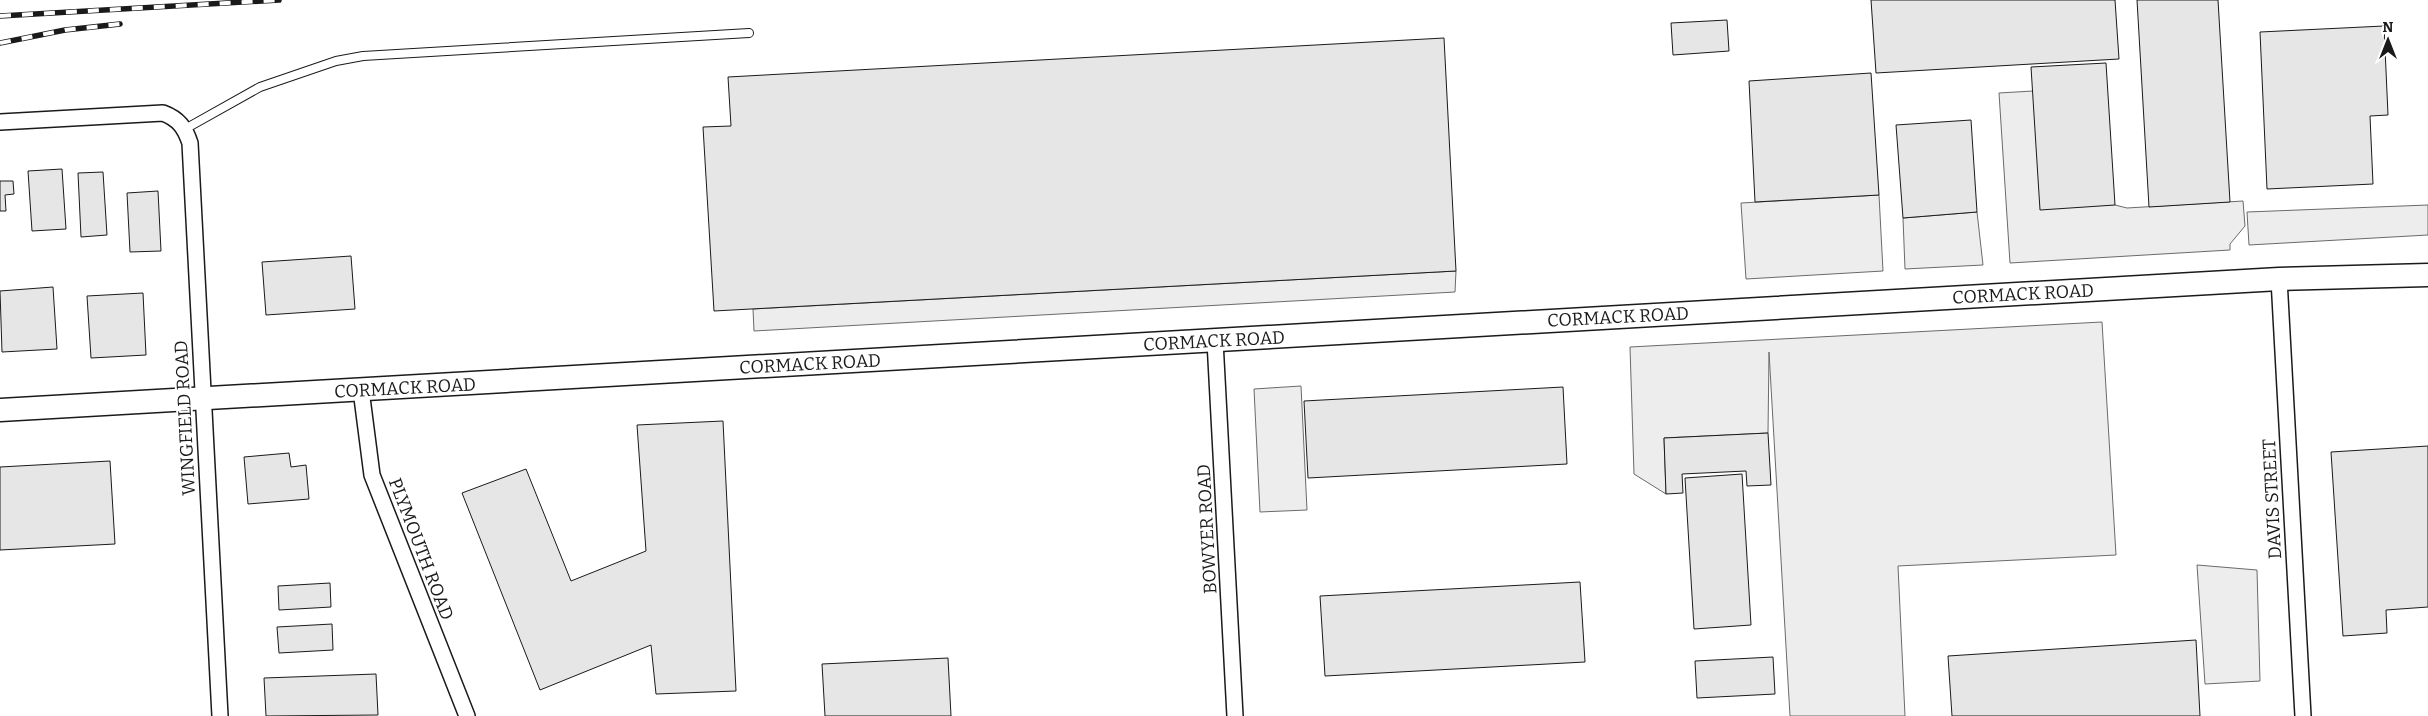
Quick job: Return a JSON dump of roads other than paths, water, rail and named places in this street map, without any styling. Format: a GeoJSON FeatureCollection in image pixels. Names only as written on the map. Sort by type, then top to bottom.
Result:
{"type":"FeatureCollection","features":[{"type":"Feature","properties":{"kind":"street"},"geometry":{"type":"LineString","coordinates":[[0,122],[163,113],[182,125]]}},
{"type":"Feature","properties":{"kind":"street","name":"WINGFIELD ROAD"},"geometry":{"type":"LineString","coordinates":[[182,125],[190,143],[220,716]]}},
{"type":"Feature","properties":{"kind":"street","name":"CORMACK ROAD"},"geometry":{"type":"LineString","coordinates":[[0,410],[2278,279],[2428,275]]}},
{"type":"Feature","properties":{"kind":"street","name":"DAVIS STREET"},"geometry":{"type":"LineString","coordinates":[[2278,279],[2303,716]]}},
{"type":"Feature","properties":{"kind":"street","name":"BOWYER ROAD"},"geometry":{"type":"LineString","coordinates":[[1215,340],[1236,716]]}},
{"type":"Feature","properties":{"kind":"street","name":"PLYMOUTH ROAD"},"geometry":{"type":"LineString","coordinates":[[361,390],[372,475],[467,716]]}},
{"type":"Feature","properties":{"kind":"lane"},"geometry":{"type":"LineString","coordinates":[[182,125],[260,87],[336,61],[363,56],[749,33]]}},
{"type":"Feature","properties":{"kind":"railway"},"geometry":{"type":"LineString","coordinates":[[0,16],[279,0]]}},
{"type":"Feature","properties":{"kind":"railway"},"geometry":{"type":"LineString","coordinates":[[0,43],[65,30],[120,24]]}}]}
